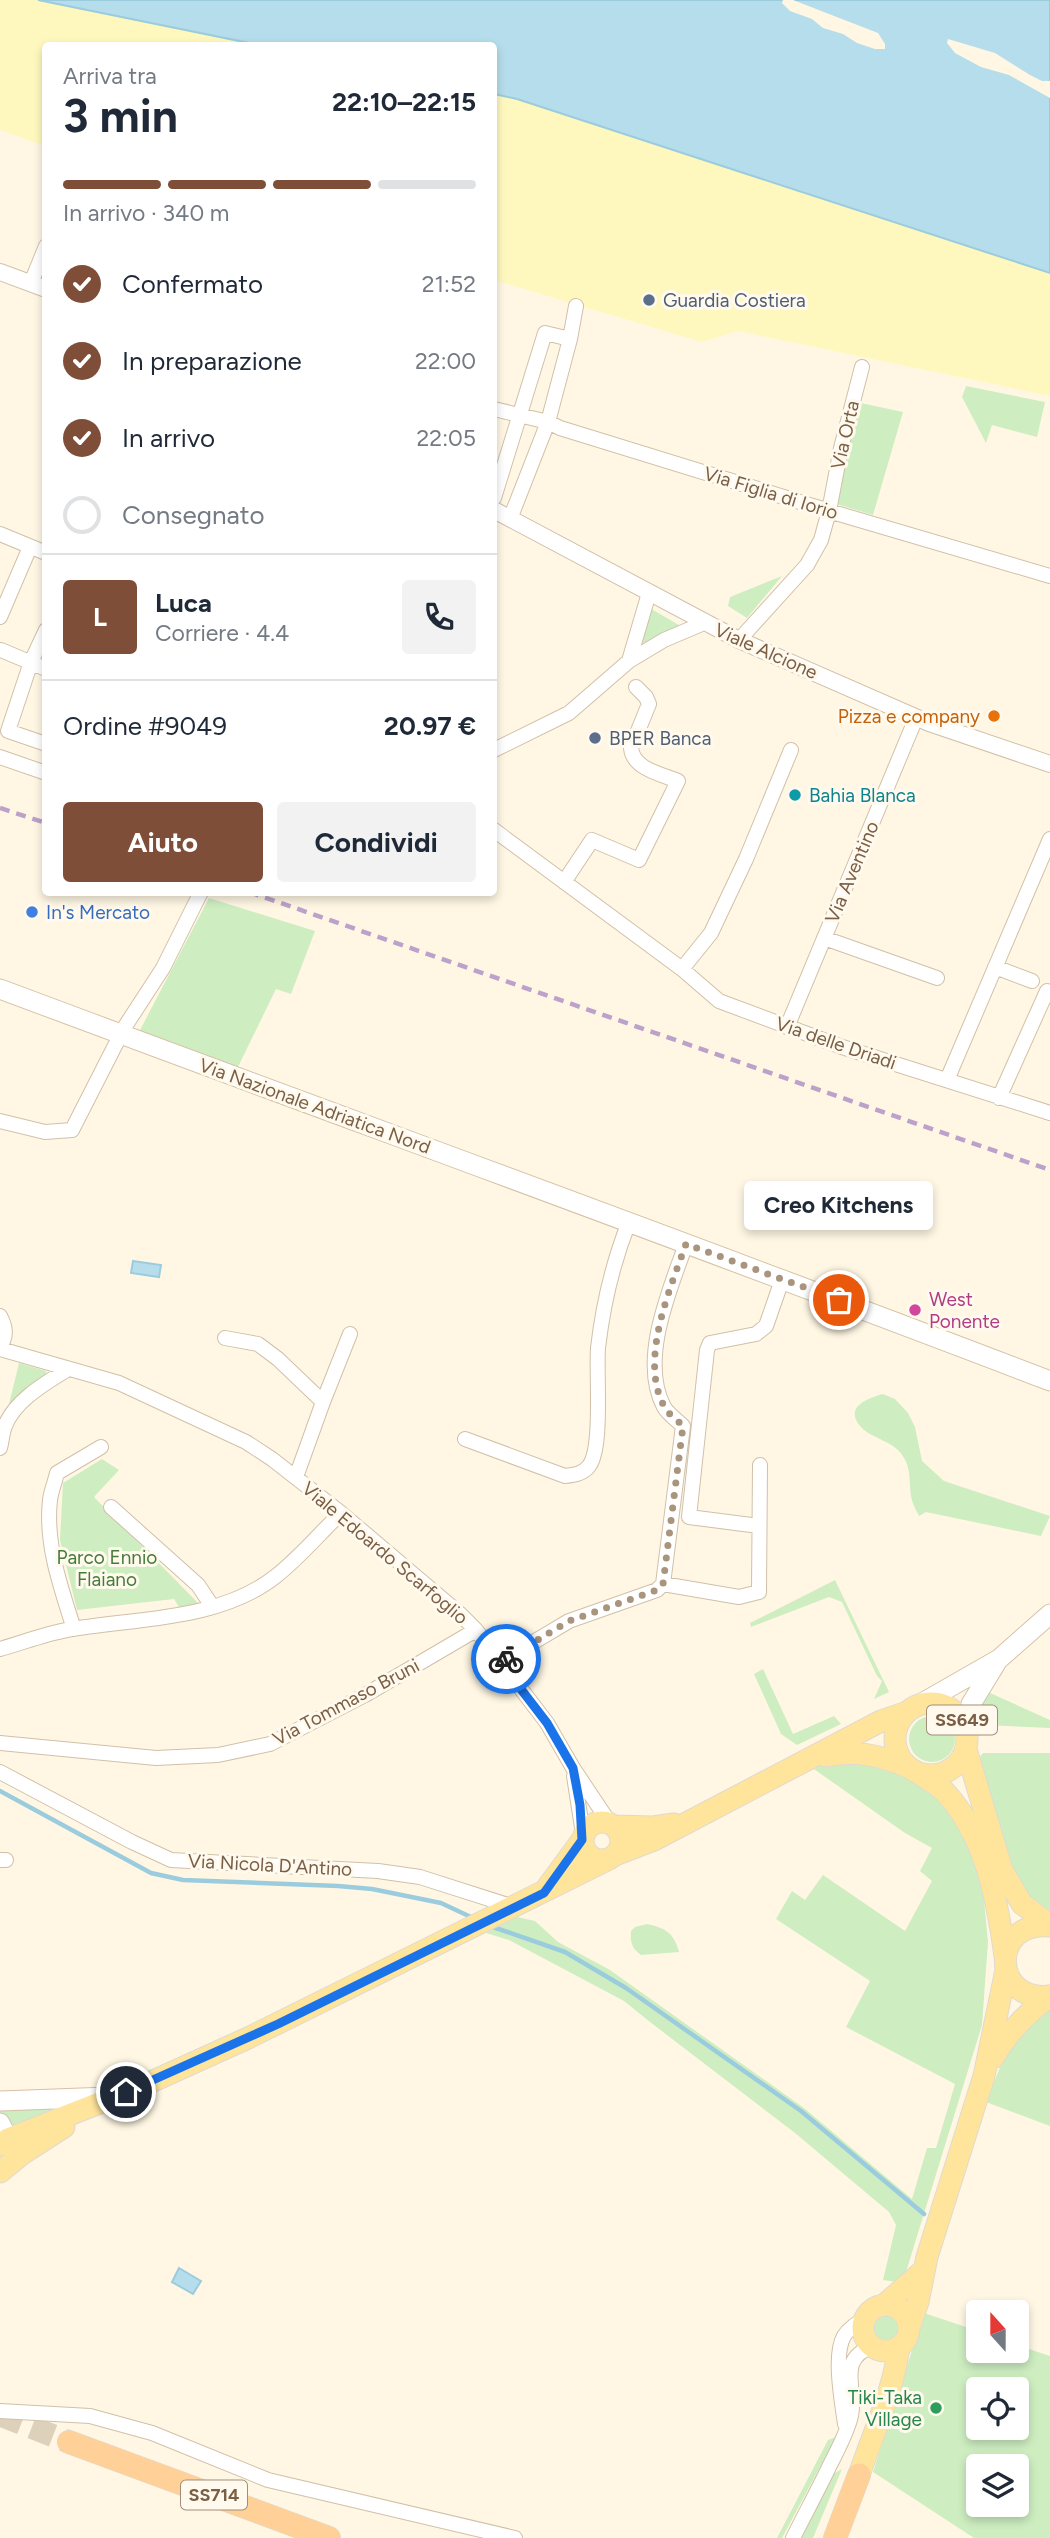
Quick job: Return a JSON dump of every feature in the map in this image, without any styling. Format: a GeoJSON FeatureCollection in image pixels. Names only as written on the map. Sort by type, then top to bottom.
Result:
{"type":"FeatureCollection","features":[{"type":"Feature","properties":{"kind":"highway","name":"SS714"},"geometry":{"type":"LineString","coordinates":[[69,2442],[329,2538]]}},
{"type":"Feature","properties":{"kind":"highway"},"geometry":{"type":"LineString","coordinates":[[835,2538],[859,2475]]}},
{"type":"Feature","properties":{"kind":"main road","name":"Via Nazionale Adriatica Nord"},"geometry":{"type":"LineString","coordinates":[[0,989],[1050,1381]]}},
{"type":"Feature","properties":{"kind":"main road","name":"SS649"},"geometry":{"type":"LineString","coordinates":[[914,1770],[900,1758],[895,1746],[899,1722],[914,1708],[999,1659],[1050,1614]]}},
{"type":"Feature","properties":{"kind":"main road","name":"SS649"},"geometry":{"type":"LineString","coordinates":[[807,1760],[867,1753],[931,1775],[953,1768],[961,1760],[967,1742],[971,1704],[999,1659]]}},
{"type":"Feature","properties":{"kind":"main road","name":"SS649"},"geometry":{"type":"LineString","coordinates":[[2,2170],[9,2154],[2,2136],[140,2087],[268,2029],[612,1857],[690,1821],[881,1721],[934,1703],[947,1706],[957,1713],[964,1723],[967,1742]]}},
{"type":"Feature","properties":{"kind":"main road"},"geometry":{"type":"LineString","coordinates":[[967,1742],[1002,1870],[1023,1904],[1050,1926]]}},
{"type":"Feature","properties":{"kind":"main road"},"geometry":{"type":"LineString","coordinates":[[914,1770],[943,1790],[972,1828],[996,1901],[1010,1980],[1028,1995],[1050,1996]]}},
{"type":"Feature","properties":{"kind":"main road","name":"SS649"},"geometry":{"type":"LineString","coordinates":[[544,1893],[586,1829],[596,1822],[653,1827],[690,1821]]}},
{"type":"Feature","properties":{"kind":"main road"},"geometry":{"type":"LineString","coordinates":[[583,1837],[583,1846],[590,1857],[612,1857],[619,1850],[621,1837],[612,1824]]}},
{"type":"Feature","properties":{"kind":"main road"},"geometry":{"type":"LineString","coordinates":[[891,2343],[918,2302],[923,2271],[985,2076],[1009,1945],[1016,1935],[1026,1928],[1038,1924],[1050,1926]]}},
{"type":"Feature","properties":{"kind":"main road"},"geometry":{"type":"LineString","coordinates":[[985,2076],[1011,2030],[1050,1996]]}},
{"type":"Feature","properties":{"kind":"main road","name":"SS649"},"geometry":{"type":"LineString","coordinates":[[2,2170],[41,2141],[112,2096]]}},
{"type":"Feature","properties":{"kind":"main road"},"geometry":{"type":"LineString","coordinates":[[0,2101],[112,2096]]}},
{"type":"Feature","properties":{"kind":"main road"},"geometry":{"type":"LineString","coordinates":[[2,2136],[41,2141]]}},
{"type":"Feature","properties":{"kind":"main road"},"geometry":{"type":"LineString","coordinates":[[884,2305],[923,2271]]}},
{"type":"Feature","properties":{"kind":"main road"},"geometry":{"type":"LineString","coordinates":[[859,2475],[882,2409],[884,2366],[891,2343],[905,2314],[899,2308],[884,2305],[876,2307],[866,2318],[864,2331],[869,2342],[891,2343]]}},
{"type":"Feature","properties":{"kind":"street"},"geometry":{"type":"LineString","coordinates":[[0,272],[38,286],[42,266]]}},
{"type":"Feature","properties":{"kind":"street"},"geometry":{"type":"LineString","coordinates":[[510,519],[548,422],[576,306]]}},
{"type":"Feature","properties":{"kind":"street"},"geometry":{"type":"LineString","coordinates":[[497,489],[545,333],[570,339]]}},
{"type":"Feature","properties":{"kind":"street","name":"Via Orta"},"geometry":{"type":"LineString","coordinates":[[739,640],[807,565],[821,540],[862,367]]}},
{"type":"Feature","properties":{"kind":"street","name":"Via Figlia di Iorio"},"geometry":{"type":"LineString","coordinates":[[497,410],[548,422],[829,511],[1050,576]]}},
{"type":"Feature","properties":{"kind":"street","name":"Viale Alcione"},"geometry":{"type":"LineString","coordinates":[[497,512],[739,640],[916,718],[1050,764]]}},
{"type":"Feature","properties":{"kind":"street"},"geometry":{"type":"LineString","coordinates":[[0,534],[42,552]]}},
{"type":"Feature","properties":{"kind":"street"},"geometry":{"type":"LineString","coordinates":[[0,617],[30,547]]}},
{"type":"Feature","properties":{"kind":"street"},"geometry":{"type":"LineString","coordinates":[[629,661],[649,593]]}},
{"type":"Feature","properties":{"kind":"street"},"geometry":{"type":"LineString","coordinates":[[497,749],[569,713],[629,661],[664,640],[704,623]]}},
{"type":"Feature","properties":{"kind":"street"},"geometry":{"type":"LineString","coordinates":[[42,639],[8,731],[42,743]]}},
{"type":"Feature","properties":{"kind":"street"},"geometry":{"type":"LineString","coordinates":[[1,650],[42,667]]}},
{"type":"Feature","properties":{"kind":"street"},"geometry":{"type":"LineString","coordinates":[[564,882],[592,840],[639,860],[678,781],[634,760],[631,748],[649,704],[636,687]]}},
{"type":"Feature","properties":{"kind":"street","name":"Via Aventino"},"geometry":{"type":"LineString","coordinates":[[787,1027],[916,718]]}},
{"type":"Feature","properties":{"kind":"street"},"geometry":{"type":"LineString","coordinates":[[682,969],[711,933],[746,859],[791,750]]}},
{"type":"Feature","properties":{"kind":"street"},"geometry":{"type":"LineString","coordinates":[[0,757],[42,772]]}},
{"type":"Feature","properties":{"kind":"street","name":"Via delle Driadi"},"geometry":{"type":"LineString","coordinates":[[497,832],[682,969],[719,1001],[842,1047],[1050,1113]]}},
{"type":"Feature","properties":{"kind":"street"},"geometry":{"type":"LineString","coordinates":[[947,1080],[1050,839]]}},
{"type":"Feature","properties":{"kind":"street"},"geometry":{"type":"LineString","coordinates":[[0,1121],[45,1132],[72,1129],[121,1034],[163,968],[200,896]]}},
{"type":"Feature","properties":{"kind":"street"},"geometry":{"type":"LineString","coordinates":[[824,938],[937,978]]}},
{"type":"Feature","properties":{"kind":"street"},"geometry":{"type":"LineString","coordinates":[[995,967],[1032,981]]}},
{"type":"Feature","properties":{"kind":"street"},"geometry":{"type":"LineString","coordinates":[[999,1098],[1047,991],[1050,993]]}},
{"type":"Feature","properties":{"kind":"street"},"geometry":{"type":"LineString","coordinates":[[465,1439],[565,1476],[576,1475],[589,1466],[594,1455],[596,1436],[598,1349],[611,1275],[629,1222]]}},
{"type":"Feature","properties":{"kind":"street"},"geometry":{"type":"LineString","coordinates":[[500,1662],[569,1621],[657,1590],[663,1584],[683,1426],[664,1408],[653,1367],[663,1311],[686,1244]]}},
{"type":"Feature","properties":{"kind":"street"},"geometry":{"type":"LineString","coordinates":[[760,1526],[689,1517],[707,1350],[710,1343],[755,1334],[766,1326],[782,1280]]}},
{"type":"Feature","properties":{"kind":"street"},"geometry":{"type":"LineString","coordinates":[[0,1316],[6,1331],[0,1348]]}},
{"type":"Feature","properties":{"kind":"street","name":"Viale Edoardo Scarfoglio"},"geometry":{"type":"LineString","coordinates":[[296,1477],[350,1334]]}},
{"type":"Feature","properties":{"kind":"street"},"geometry":{"type":"LineString","coordinates":[[225,1338],[258,1344],[278,1359],[323,1402]]}},
{"type":"Feature","properties":{"kind":"street","name":"Viale Edoardo Scarfoglio"},"geometry":{"type":"LineString","coordinates":[[0,1348],[119,1383],[246,1442],[296,1477],[476,1630],[547,1723],[573,1768],[612,1824]]}},
{"type":"Feature","properties":{"kind":"street"},"geometry":{"type":"LineString","coordinates":[[0,1448],[5,1425],[15,1412],[36,1391],[68,1369]]}},
{"type":"Feature","properties":{"kind":"street"},"geometry":{"type":"LineString","coordinates":[[74,1629],[51,1543],[50,1499],[57,1473],[102,1447]]}},
{"type":"Feature","properties":{"kind":"street"},"geometry":{"type":"LineString","coordinates":[[663,1584],[739,1597],[759,1592],[760,1465]]}},
{"type":"Feature","properties":{"kind":"street"},"geometry":{"type":"LineString","coordinates":[[111,1507],[198,1585],[212,1606]]}},
{"type":"Feature","properties":{"kind":"street"},"geometry":{"type":"LineString","coordinates":[[0,1649],[74,1629],[162,1619],[237,1598],[275,1578],[341,1513]]}},
{"type":"Feature","properties":{"kind":"street","name":"Via Tommaso Bruni"},"geometry":{"type":"LineString","coordinates":[[0,1743],[156,1758],[218,1755],[270,1744],[365,1695],[476,1630]]}},
{"type":"Feature","properties":{"kind":"street","name":"Viale Edoardo Scarfoglio"},"geometry":{"type":"LineString","coordinates":[[573,1768],[583,1837]]}},
{"type":"Feature","properties":{"kind":"street","name":"Via Nicola D'Antino"},"geometry":{"type":"LineString","coordinates":[[0,1772],[171,1860],[378,1871],[420,1877],[505,1911]]}},
{"type":"Feature","properties":{"kind":"street"},"geometry":{"type":"LineString","coordinates":[[846,2433],[839,2358],[841,2344],[848,2330],[866,2318]]}},
{"type":"Feature","properties":{"kind":"street"},"geometry":{"type":"LineString","coordinates":[[793,2538],[846,2433],[853,2404],[851,2366],[857,2354],[891,2343]]}},
{"type":"Feature","properties":{"kind":"street"},"geometry":{"type":"LineString","coordinates":[[0,2411],[90,2416],[152,2433],[268,2480],[515,2538]]}},
{"type":"Feature","properties":{"kind":"green space"},"geometry":{"type":"Polygon","coordinates":[[[966,386],[1045,402],[1037,437],[992,425],[986,443],[962,397],[966,386]]]}},
{"type":"Feature","properties":{"kind":"green space"},"geometry":{"type":"Polygon","coordinates":[[[856,402],[903,412],[873,515],[830,502],[848,450],[849,445],[845,441],[856,402]]]}},
{"type":"Feature","properties":{"kind":"green space"},"geometry":{"type":"Polygon","coordinates":[[[782,576],[747,618],[728,606],[730,597],[782,576]]]}},
{"type":"Feature","properties":{"kind":"green space"},"geometry":{"type":"Polygon","coordinates":[[[648,607],[684,628],[643,643],[648,607]]]}},
{"type":"Feature","properties":{"kind":"green space"},"geometry":{"type":"Polygon","coordinates":[[[209,898],[315,931],[291,994],[276,989],[237,1069],[139,1032],[209,898]]]}},
{"type":"Feature","properties":{"kind":"green space"},"geometry":{"type":"Polygon","coordinates":[[[19,1363],[46,1371],[46,1376],[9,1404],[19,1363]]]}},
{"type":"Feature","properties":{"kind":"green space"},"geometry":{"type":"Polygon","coordinates":[[[883,1394],[895,1399],[908,1413],[915,1427],[922,1461],[944,1481],[1050,1516],[1041,1536],[926,1512],[919,1516],[912,1499],[909,1471],[904,1458],[895,1447],[864,1430],[856,1419],[856,1409],[860,1404],[883,1394]]]}},
{"type":"Feature","properties":{"kind":"green space","name":"Parco Ennio Flaiano"},"geometry":{"type":"Polygon","coordinates":[[[102,1459],[119,1470],[94,1497],[200,1605],[182,1612],[174,1599],[77,1610],[60,1540],[63,1483],[102,1459]]]}},
{"type":"Feature","properties":{"kind":"green space"},"geometry":{"type":"Polygon","coordinates":[[[835,1580],[889,1692],[874,1699],[882,1681],[877,1676],[842,1602],[829,1597],[751,1627],[750,1623],[835,1580]]]}},
{"type":"Feature","properties":{"kind":"green space"},"geometry":{"type":"Polygon","coordinates":[[[763,1669],[793,1734],[834,1716],[841,1724],[797,1745],[781,1734],[754,1674],[763,1669]]]}},
{"type":"Feature","properties":{"kind":"green space"},"geometry":{"type":"Polygon","coordinates":[[[988,1692],[1050,1720],[1050,1728],[984,1725],[979,1713],[988,1692]]]}},
{"type":"Feature","properties":{"kind":"green space"},"geometry":{"type":"Polygon","coordinates":[[[932,1716],[948,1723],[955,1739],[948,1755],[932,1762],[916,1755],[909,1739],[916,1723],[932,1716]]]}},
{"type":"Feature","properties":{"kind":"green space"},"geometry":{"type":"Polygon","coordinates":[[[983,1753],[1050,1753],[1050,1915],[1021,1894],[976,1761],[983,1753]]]}},
{"type":"Feature","properties":{"kind":"green space"},"geometry":{"type":"Polygon","coordinates":[[[837,1762],[870,1763],[909,1777],[936,1798],[958,1825],[975,1861],[984,1900],[988,1942],[982,2025],[906,2272],[897,2282],[883,2280],[896,2225],[889,2212],[795,2133],[624,2001],[509,1940],[486,1933],[517,1917],[535,1921],[558,1942],[610,1970],[804,2108],[912,2199],[927,2148],[936,2148],[955,2084],[846,2027],[870,1981],[776,1919],[792,1891],[805,1900],[823,1875],[905,1931],[932,1881],[920,1871],[932,1848],[905,1833],[811,1767],[837,1762]]]}},
{"type":"Feature","properties":{"kind":"green space"},"geometry":{"type":"Polygon","coordinates":[[[647,1924],[668,1932],[675,1940],[679,1952],[641,1955],[632,1945],[631,1931],[647,1924]]]}},
{"type":"Feature","properties":{"kind":"green space"},"geometry":{"type":"Polygon","coordinates":[[[1050,2008],[1050,2126],[986,2102],[1009,2045],[1050,2008]]]}},
{"type":"Feature","properties":{"kind":"green space"},"geometry":{"type":"Polygon","coordinates":[[[0,2104],[57,2107],[10,2129],[0,2113],[0,2104]]]}},
{"type":"Feature","properties":{"kind":"green space","name":"Tiki-Taka Village"},"geometry":{"type":"Polygon","coordinates":[[[924,2313],[966,2327],[966,2363],[1029,2363],[1029,2349],[1050,2356],[1050,2538],[974,2538],[873,2472],[924,2313]]]}},
{"type":"Feature","properties":{"kind":"green space"},"geometry":{"type":"Polygon","coordinates":[[[886,2316],[895,2319],[898,2328],[895,2337],[886,2340],[877,2337],[874,2328],[877,2319],[886,2316]]]}},
{"type":"Feature","properties":{"kind":"green space"},"geometry":{"type":"Polygon","coordinates":[[[836,2437],[782,2538],[777,2538],[828,2440],[836,2437]]]}},
{"type":"Feature","properties":{"kind":"green space"},"geometry":{"type":"Polygon","coordinates":[[[842,2469],[813,2538],[800,2538],[833,2474],[842,2469]]]}},
{"type":"Feature","properties":{"kind":"sand"},"geometry":{"type":"Polygon","coordinates":[[[0,0],[38,0],[244,42],[42,42],[42,145],[0,130],[0,0]]]}},
{"type":"Feature","properties":{"kind":"sand"},"geometry":{"type":"Polygon","coordinates":[[[497,95],[1050,273],[1050,396],[738,331],[702,342],[497,281],[497,95]]]}},
{"type":"Feature","properties":{"kind":"water"},"geometry":{"type":"Polygon","coordinates":[[[38,0],[1050,0],[1050,273],[497,95],[497,42],[244,42],[38,0]]]}},
{"type":"Feature","properties":{"kind":"water"},"geometry":{"type":"Polygon","coordinates":[[[133,1261],[161,1265],[159,1277],[131,1273],[133,1261]]]}},
{"type":"Feature","properties":{"kind":"water"},"geometry":{"type":"Polygon","coordinates":[[[179,2268],[201,2281],[193,2294],[172,2282],[179,2268]]]}},
{"type":"Feature","properties":{"kind":"pier"},"geometry":{"type":"Polygon","coordinates":[[[783,0],[793,0],[878,33],[885,49],[857,43],[843,34],[823,28],[812,19],[790,11],[782,3],[783,0]]]}},
{"type":"Feature","properties":{"kind":"pier"},"geometry":{"type":"Polygon","coordinates":[[[948,39],[995,53],[1030,75],[1042,81],[1050,81],[1050,98],[1009,75],[981,67],[955,53],[947,43],[948,39]]]}},
{"type":"Feature","properties":{"kind":"waterway"},"geometry":{"type":"LineString","coordinates":[[0,1791],[151,1873],[183,1880],[372,1889],[441,1903],[473,1918]]}},
{"type":"Feature","properties":{"kind":"waterway"},"geometry":{"type":"LineString","coordinates":[[490,1926],[565,1952],[626,1988],[801,2111],[924,2214]]}},
{"type":"Feature","properties":{"kind":"tunnel"},"geometry":{"type":"LineString","coordinates":[[0,2415],[69,2442]]}},
{"type":"Feature","properties":{"kind":"railway"},"geometry":{"type":"LineString","coordinates":[[0,808],[42,822]]}},
{"type":"Feature","properties":{"kind":"railway"},"geometry":{"type":"LineString","coordinates":[[261,896],[1050,1170]]}},
{"type":"Feature","properties":{"kind":"way so far"},"geometry":{"type":"LineString","coordinates":[[506,1659],[569,1621],[657,1590],[663,1584],[683,1426],[664,1408],[653,1367],[663,1311],[686,1244],[839,1300]]}},
{"type":"Feature","properties":{"kind":"place","name":"Guardia Costiera"},"geometry":{"type":"Point","coordinates":[649,300]}},
{"type":"Feature","properties":{"kind":"place","name":"Pizza e company"},"geometry":{"type":"Point","coordinates":[994,716]}},
{"type":"Feature","properties":{"kind":"place","name":"BPER Banca"},"geometry":{"type":"Point","coordinates":[595,738]}},
{"type":"Feature","properties":{"kind":"place","name":"Bahia Blanca"},"geometry":{"type":"Point","coordinates":[795,795]}},
{"type":"Feature","properties":{"kind":"place","name":"In's Mercato"},"geometry":{"type":"Point","coordinates":[32,912]}},
{"type":"Feature","properties":{"kind":"place","name":"Creo Kitchens"},"geometry":{"type":"Point","coordinates":[839,1300]}},
{"type":"Feature","properties":{"kind":"place","name":"West Ponente"},"geometry":{"type":"Point","coordinates":[915,1310]}},
{"type":"Feature","properties":{"kind":"place","name":"Tiki-Taka Village"},"geometry":{"type":"Point","coordinates":[936,2408]}},
{"type":"Feature","properties":{"kind":"route"},"geometry":{"type":"LineString","coordinates":[[126,2092],[278,2024],[544,1893],[582,1840],[580,1805],[573,1768],[547,1723],[500,1662],[506,1659]]}}]}
